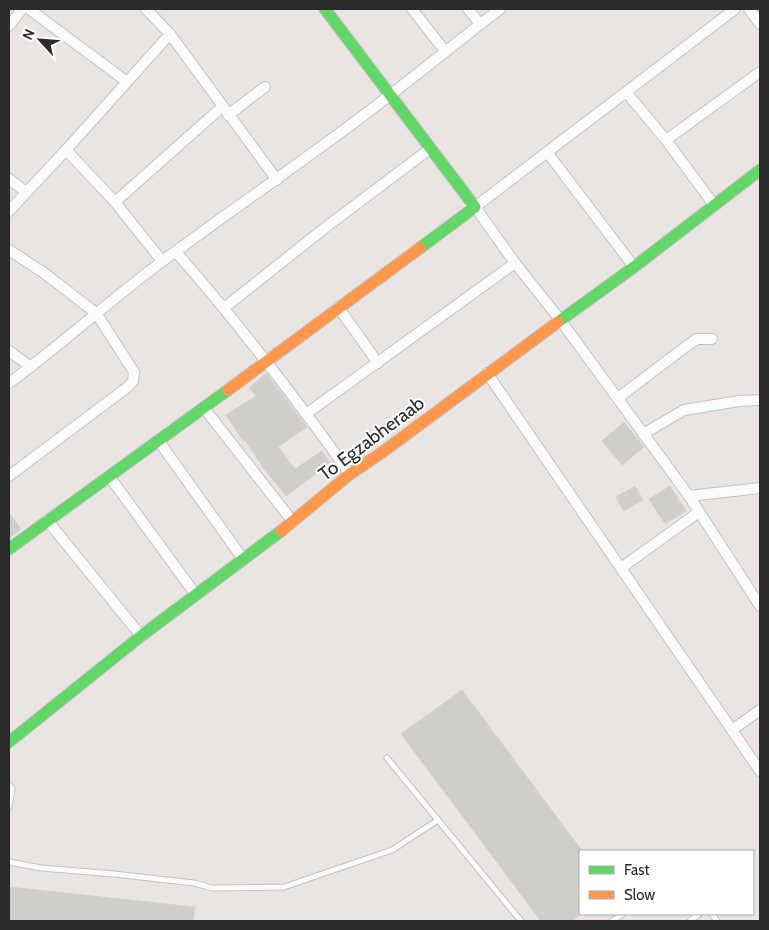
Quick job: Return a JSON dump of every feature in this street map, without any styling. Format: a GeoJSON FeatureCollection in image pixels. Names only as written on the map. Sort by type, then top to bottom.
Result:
{"type":"FeatureCollection","features":[{"type":"Feature","properties":{"kind":"main road"},"geometry":{"type":"LineString","coordinates":[[9,549],[475,208],[325,9]]}},
{"type":"Feature","properties":{"kind":"main road","name":"To Egzabheraab"},"geometry":{"type":"LineString","coordinates":[[9,742],[141,636],[293,522],[350,474],[561,321],[760,170]]}},
{"type":"Feature","properties":{"kind":"street"},"geometry":{"type":"LineString","coordinates":[[9,26],[22,9]]}},
{"type":"Feature","properties":{"kind":"street"},"geometry":{"type":"LineString","coordinates":[[29,9],[126,82]]}},
{"type":"Feature","properties":{"kind":"street"},"geometry":{"type":"LineString","coordinates":[[146,9],[170,34],[277,180]]}},
{"type":"Feature","properties":{"kind":"street"},"geometry":{"type":"LineString","coordinates":[[412,9],[445,51]]}},
{"type":"Feature","properties":{"kind":"street"},"geometry":{"type":"LineString","coordinates":[[468,9],[480,24]]}},
{"type":"Feature","properties":{"kind":"street"},"geometry":{"type":"LineString","coordinates":[[9,383],[162,262],[277,180],[391,95],[500,9]]}},
{"type":"Feature","properties":{"kind":"street"},"geometry":{"type":"LineString","coordinates":[[735,9],[475,208],[561,321],[689,496],[760,606]]}},
{"type":"Feature","properties":{"kind":"street"},"geometry":{"type":"LineString","coordinates":[[749,9],[760,24]]}},
{"type":"Feature","properties":{"kind":"street"},"geometry":{"type":"LineString","coordinates":[[9,211],[170,34]]}},
{"type":"Feature","properties":{"kind":"street"},"geometry":{"type":"LineString","coordinates":[[666,140],[760,72]]}},
{"type":"Feature","properties":{"kind":"street"},"geometry":{"type":"LineString","coordinates":[[228,115],[266,87]]}},
{"type":"Feature","properties":{"kind":"street"},"geometry":{"type":"LineString","coordinates":[[626,92],[666,140],[714,204]]}},
{"type":"Feature","properties":{"kind":"street"},"geometry":{"type":"LineString","coordinates":[[115,202],[222,107]]}},
{"type":"Feature","properties":{"kind":"street"},"geometry":{"type":"LineString","coordinates":[[224,308],[326,227],[431,148]]}},
{"type":"Feature","properties":{"kind":"street"},"geometry":{"type":"LineString","coordinates":[[66,150],[115,202],[162,262]]}},
{"type":"Feature","properties":{"kind":"street"},"geometry":{"type":"LineString","coordinates":[[547,152],[634,266]]}},
{"type":"Feature","properties":{"kind":"street"},"geometry":{"type":"LineString","coordinates":[[9,179],[26,192]]}},
{"type":"Feature","properties":{"kind":"street"},"geometry":{"type":"LineString","coordinates":[[9,250],[44,273],[96,313],[134,372],[133,381],[129,386],[9,476]]}},
{"type":"Feature","properties":{"kind":"street"},"geometry":{"type":"LineString","coordinates":[[176,252],[266,360],[350,474]]}},
{"type":"Feature","properties":{"kind":"street"},"geometry":{"type":"LineString","coordinates":[[306,414],[515,263]]}},
{"type":"Feature","properties":{"kind":"street"},"geometry":{"type":"LineString","coordinates":[[338,308],[378,363]]}},
{"type":"Feature","properties":{"kind":"street"},"geometry":{"type":"LineString","coordinates":[[618,398],[697,339],[712,339]]}},
{"type":"Feature","properties":{"kind":"street"},"geometry":{"type":"LineString","coordinates":[[9,351],[31,366]]}},
{"type":"Feature","properties":{"kind":"street"},"geometry":{"type":"LineString","coordinates":[[487,373],[760,771]]}},
{"type":"Feature","properties":{"kind":"street"},"geometry":{"type":"LineString","coordinates":[[643,434],[684,410],[739,401],[760,400]]}},
{"type":"Feature","properties":{"kind":"street"},"geometry":{"type":"LineString","coordinates":[[204,408],[293,522]]}},
{"type":"Feature","properties":{"kind":"street"},"geometry":{"type":"LineString","coordinates":[[158,440],[243,559]]}},
{"type":"Feature","properties":{"kind":"street"},"geometry":{"type":"LineString","coordinates":[[109,476],[196,595]]}},
{"type":"Feature","properties":{"kind":"street"},"geometry":{"type":"LineString","coordinates":[[689,496],[760,488]]}},
{"type":"Feature","properties":{"kind":"street"},"geometry":{"type":"LineString","coordinates":[[621,568],[699,512]]}},
{"type":"Feature","properties":{"kind":"street"},"geometry":{"type":"LineString","coordinates":[[47,520],[141,636]]}},
{"type":"Feature","properties":{"kind":"street"},"geometry":{"type":"LineString","coordinates":[[749,588],[760,587]]}},
{"type":"Feature","properties":{"kind":"street"},"geometry":{"type":"LineString","coordinates":[[732,730],[760,710]]}},
{"type":"Feature","properties":{"kind":"lane"},"geometry":{"type":"LineString","coordinates":[[387,758],[521,921]]}},
{"type":"Feature","properties":{"kind":"lane"},"geometry":{"type":"LineString","coordinates":[[9,785],[12,789],[9,807]]}},
{"type":"Feature","properties":{"kind":"lane"},"geometry":{"type":"LineString","coordinates":[[9,862],[41,868],[194,883],[212,888],[284,887],[392,850],[438,820]]}},
{"type":"Feature","properties":{"kind":"building"},"geometry":{"type":"Polygon","coordinates":[[[266,373],[307,427],[278,447],[295,469],[322,451],[330,463],[286,496],[262,466],[245,440],[243,441],[226,415],[256,396],[249,388],[266,373]]]}},
{"type":"Feature","properties":{"kind":"building"},"geometry":{"type":"Polygon","coordinates":[[[624,422],[644,447],[622,465],[602,441],[624,422]]]}},
{"type":"Feature","properties":{"kind":"building"},"geometry":{"type":"Polygon","coordinates":[[[635,486],[643,500],[624,511],[616,497],[635,486]]]}},
{"type":"Feature","properties":{"kind":"building"},"geometry":{"type":"Polygon","coordinates":[[[670,486],[686,511],[665,524],[649,499],[670,486]]]}},
{"type":"Feature","properties":{"kind":"building"},"geometry":{"type":"Polygon","coordinates":[[[9,513],[21,529],[9,538],[9,513]]]}},
{"type":"Feature","properties":{"kind":"building"},"geometry":{"type":"Polygon","coordinates":[[[462,690],[580,848],[580,915],[572,921],[541,921],[401,734],[462,690]]]}},
{"type":"Feature","properties":{"kind":"building"},"geometry":{"type":"Polygon","coordinates":[[[9,887],[195,907],[193,921],[9,921],[9,887]]]}},
{"type":"Feature","properties":{"kind":"traffic: fast"},"geometry":{"type":"LineString","coordinates":[[325,9],[475,207],[420,248]]}},
{"type":"Feature","properties":{"kind":"traffic: fast"},"geometry":{"type":"LineString","coordinates":[[558,322],[634,267],[760,170]]}},
{"type":"Feature","properties":{"kind":"traffic: fast"},"geometry":{"type":"LineString","coordinates":[[9,549],[228,390]]}},
{"type":"Feature","properties":{"kind":"traffic: fast"},"geometry":{"type":"LineString","coordinates":[[9,742],[141,636],[281,531]]}},
{"type":"Feature","properties":{"kind":"traffic: slow"},"geometry":{"type":"LineString","coordinates":[[228,390],[420,248]]}},
{"type":"Feature","properties":{"kind":"traffic: slow"},"geometry":{"type":"LineString","coordinates":[[281,531],[350,474],[558,322]]}}]}
